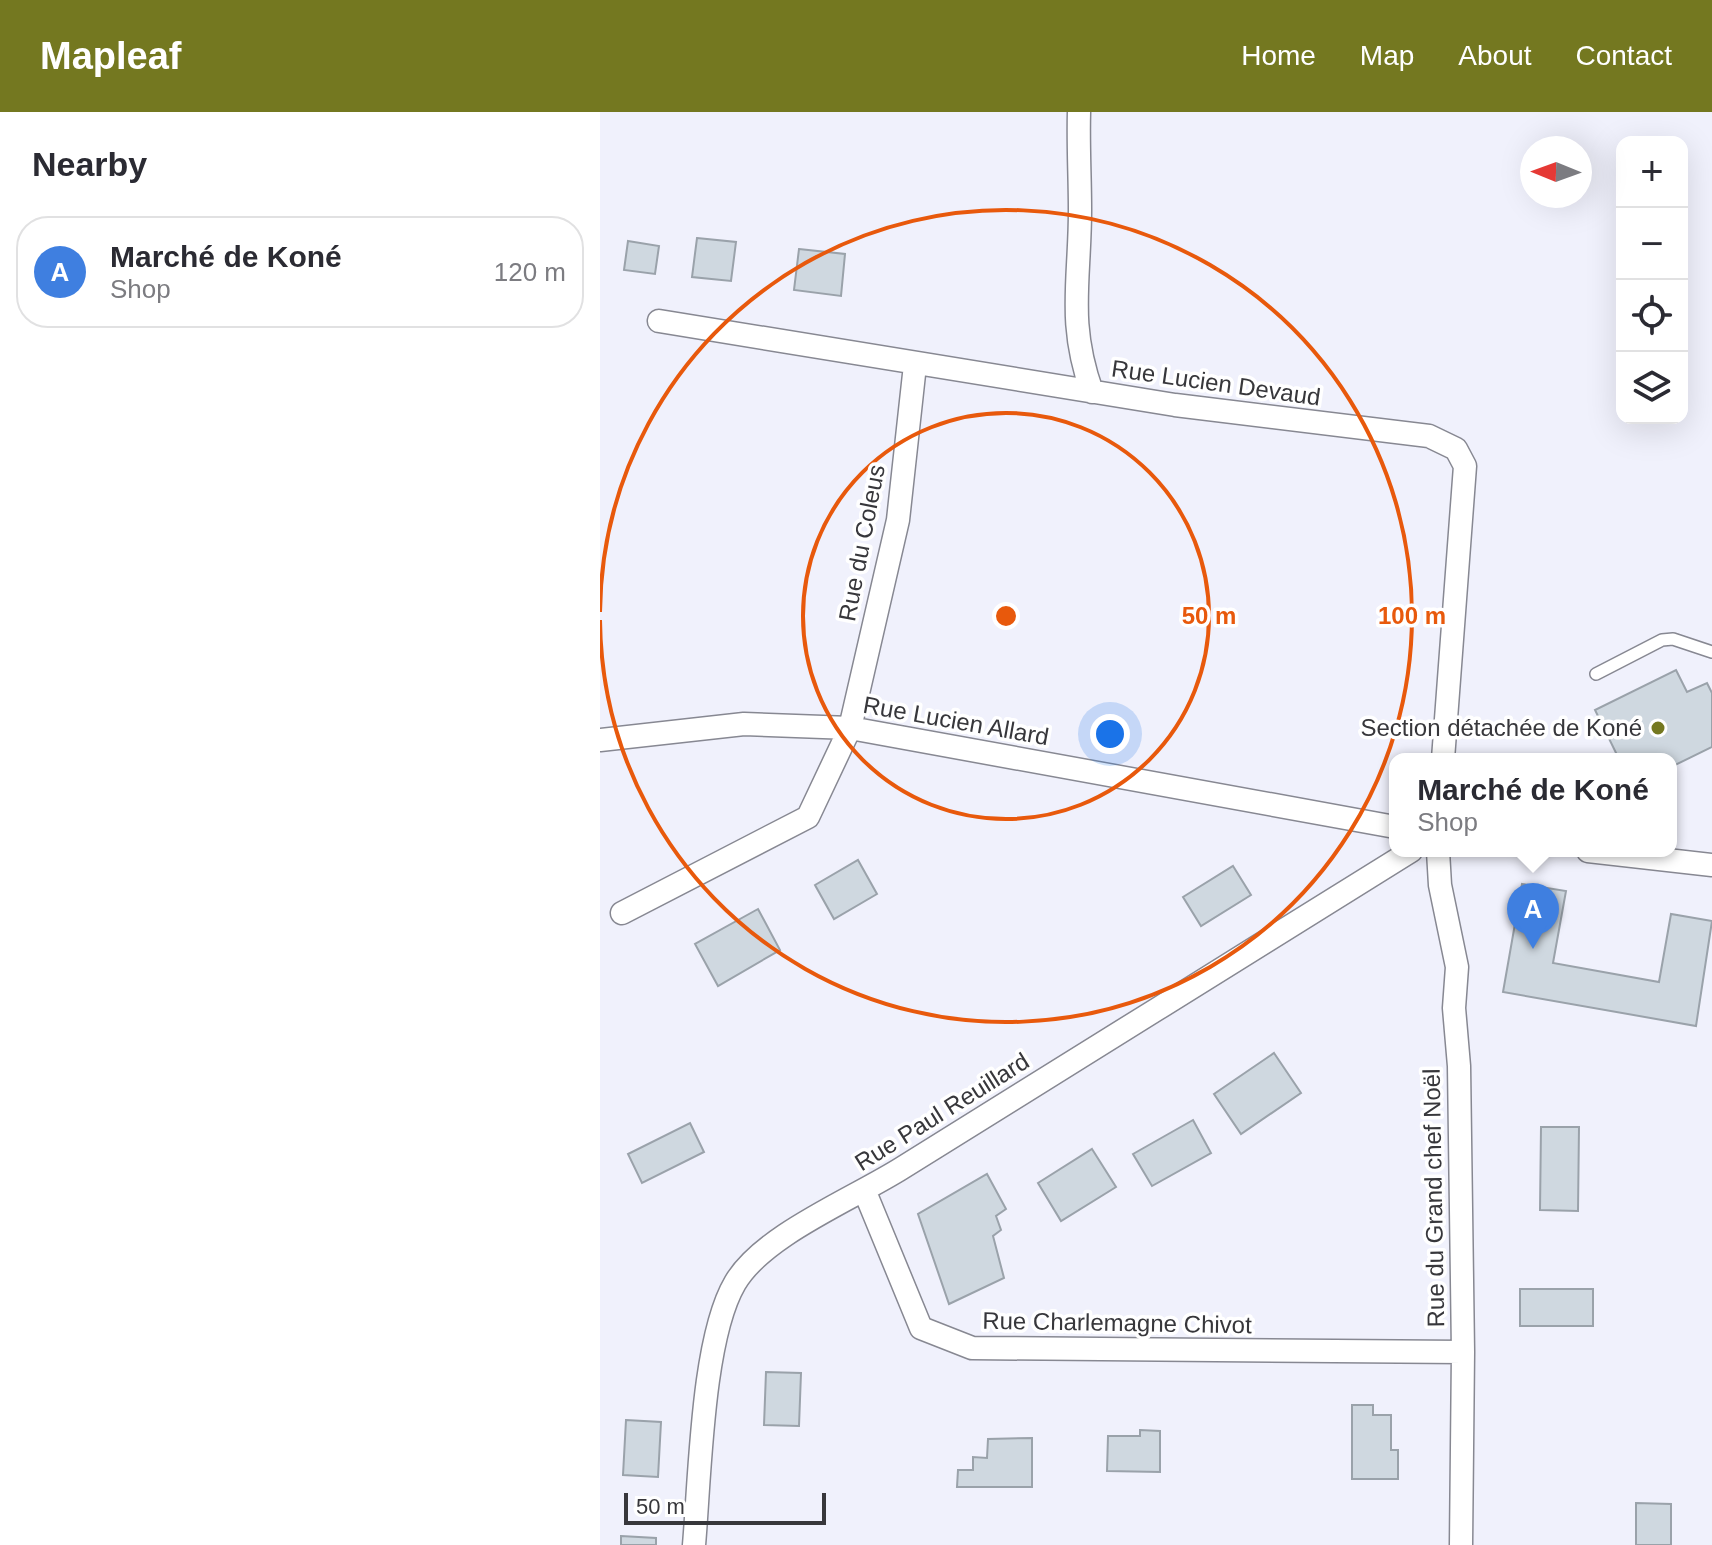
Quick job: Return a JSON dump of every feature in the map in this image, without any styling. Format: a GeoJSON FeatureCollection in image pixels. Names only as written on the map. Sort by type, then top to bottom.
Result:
{"type":"FeatureCollection","features":[{"type":"Feature","properties":{"kind":"street"},"geometry":{"type":"LineString","coordinates":[[1079,112],[1080,212],[1075,309],[1078,355],[1092,392]]}},
{"type":"Feature","properties":{"kind":"street","name":"Rue Lucien Devaud"},"geometry":{"type":"LineString","coordinates":[[659,321],[1092,392],[1429,436],[1456,449],[1465,466],[1443,753]]}},
{"type":"Feature","properties":{"kind":"street","name":"Rue du Coleus"},"geometry":{"type":"LineString","coordinates":[[622,913],[808,817],[850,728],[898,520],[915,365]]}},
{"type":"Feature","properties":{"kind":"street","name":"Rue Lucien Allard"},"geometry":{"type":"LineString","coordinates":[[600,740],[744,724],[850,728],[1389,826]]}},
{"type":"Feature","properties":{"kind":"street","name":"Rue Paul Reuillard"},"geometry":{"type":"LineString","coordinates":[[694,1545],[709,1378],[722,1310],[735,1282],[764,1248],[865,1192],[1401,857]]}},
{"type":"Feature","properties":{"kind":"street","name":"Rue du Grand chef Noël"},"geometry":{"type":"LineString","coordinates":[[1438,857],[1440,885],[1457,967],[1454,1008],[1459,1066],[1463,1352],[1461,1545]]}},
{"type":"Feature","properties":{"kind":"street"},"geometry":{"type":"LineString","coordinates":[[1641,857],[1712,865]]}},
{"type":"Feature","properties":{"kind":"street","name":"Rue Charlemagne Chivot"},"geometry":{"type":"LineString","coordinates":[[865,1192],[921,1328],[972,1348],[1463,1352]]}},
{"type":"Feature","properties":{"kind":"lane"},"geometry":{"type":"LineString","coordinates":[[1596,674],[1662,640],[1673,639],[1712,652]]}},
{"type":"Feature","properties":{"kind":"building"},"geometry":{"type":"Polygon","coordinates":[[[697,238],[736,242],[731,281],[692,277],[697,238]]]}},
{"type":"Feature","properties":{"kind":"building"},"geometry":{"type":"Polygon","coordinates":[[[628,241],[659,246],[655,274],[624,270],[628,241]]]}},
{"type":"Feature","properties":{"kind":"building"},"geometry":{"type":"Polygon","coordinates":[[[799,249],[845,254],[841,296],[794,290],[799,249]]]}},
{"type":"Feature","properties":{"kind":"building","name":"Section détachée de Koné"},"geometry":{"type":"Polygon","coordinates":[[[1676,670],[1687,692],[1707,683],[1712,693],[1712,747],[1677,764],[1677,753],[1616,753],[1595,710],[1676,670]]]}},
{"type":"Feature","properties":{"kind":"building"},"geometry":{"type":"Polygon","coordinates":[[[858,860],[877,894],[834,919],[815,885],[858,860]]]}},
{"type":"Feature","properties":{"kind":"building"},"geometry":{"type":"Polygon","coordinates":[[[1233,866],[1251,895],[1201,926],[1183,897],[1233,866]]]}},
{"type":"Feature","properties":{"kind":"building"},"geometry":{"type":"Polygon","coordinates":[[[1522,884],[1566,891],[1553,963],[1659,982],[1671,914],[1712,921],[1696,1026],[1503,992],[1522,884]]]}},
{"type":"Feature","properties":{"kind":"building"},"geometry":{"type":"Polygon","coordinates":[[[758,909],[780,950],[718,986],[695,944],[758,909]]]}},
{"type":"Feature","properties":{"kind":"building"},"geometry":{"type":"Polygon","coordinates":[[[1274,1053],[1301,1093],[1241,1134],[1214,1094],[1274,1053]]]}},
{"type":"Feature","properties":{"kind":"building"},"geometry":{"type":"Polygon","coordinates":[[[1193,1120],[1211,1153],[1152,1186],[1133,1154],[1193,1120]]]}},
{"type":"Feature","properties":{"kind":"building"},"geometry":{"type":"Polygon","coordinates":[[[690,1123],[704,1152],[642,1183],[628,1154],[690,1123]]]}},
{"type":"Feature","properties":{"kind":"building"},"geometry":{"type":"Polygon","coordinates":[[[1541,1127],[1579,1127],[1578,1211],[1540,1210],[1541,1127]]]}},
{"type":"Feature","properties":{"kind":"building"},"geometry":{"type":"Polygon","coordinates":[[[1092,1149],[1116,1187],[1061,1221],[1038,1183],[1092,1149]]]}},
{"type":"Feature","properties":{"kind":"building"},"geometry":{"type":"Polygon","coordinates":[[[987,1174],[1006,1209],[996,1216],[1001,1230],[993,1236],[1004,1278],[949,1304],[918,1214],[987,1174]]]}},
{"type":"Feature","properties":{"kind":"building"},"geometry":{"type":"Polygon","coordinates":[[[1520,1289],[1593,1289],[1593,1326],[1520,1326],[1520,1289]]]}},
{"type":"Feature","properties":{"kind":"building"},"geometry":{"type":"Polygon","coordinates":[[[766,1372],[801,1373],[799,1426],[764,1425],[766,1372]]]}},
{"type":"Feature","properties":{"kind":"building"},"geometry":{"type":"Polygon","coordinates":[[[1352,1405],[1373,1405],[1373,1415],[1391,1415],[1391,1450],[1398,1450],[1398,1479],[1352,1479],[1352,1405]]]}},
{"type":"Feature","properties":{"kind":"building"},"geometry":{"type":"Polygon","coordinates":[[[626,1420],[661,1422],[658,1477],[623,1475],[626,1420]]]}},
{"type":"Feature","properties":{"kind":"building"},"geometry":{"type":"Polygon","coordinates":[[[1140,1430],[1160,1431],[1160,1472],[1107,1471],[1108,1436],[1140,1436],[1140,1430]]]}},
{"type":"Feature","properties":{"kind":"building"},"geometry":{"type":"Polygon","coordinates":[[[1032,1438],[1032,1487],[957,1487],[958,1470],[973,1470],[973,1457],[987,1458],[988,1439],[1032,1438]]]}},
{"type":"Feature","properties":{"kind":"building"},"geometry":{"type":"Polygon","coordinates":[[[1636,1503],[1671,1504],[1671,1545],[1636,1545],[1636,1503]]]}},
{"type":"Feature","properties":{"kind":"building"},"geometry":{"type":"Polygon","coordinates":[[[621,1536],[656,1538],[656,1545],[621,1545],[621,1536]]]}},
{"type":"Feature","properties":{"kind":"place","name":"Section détachée de Koné"},"geometry":{"type":"Point","coordinates":[1658,728]}},
{"type":"Feature","properties":{"kind":"place","name":"Marché de Koné"},"geometry":{"type":"Point","coordinates":[1533,949]}}]}
